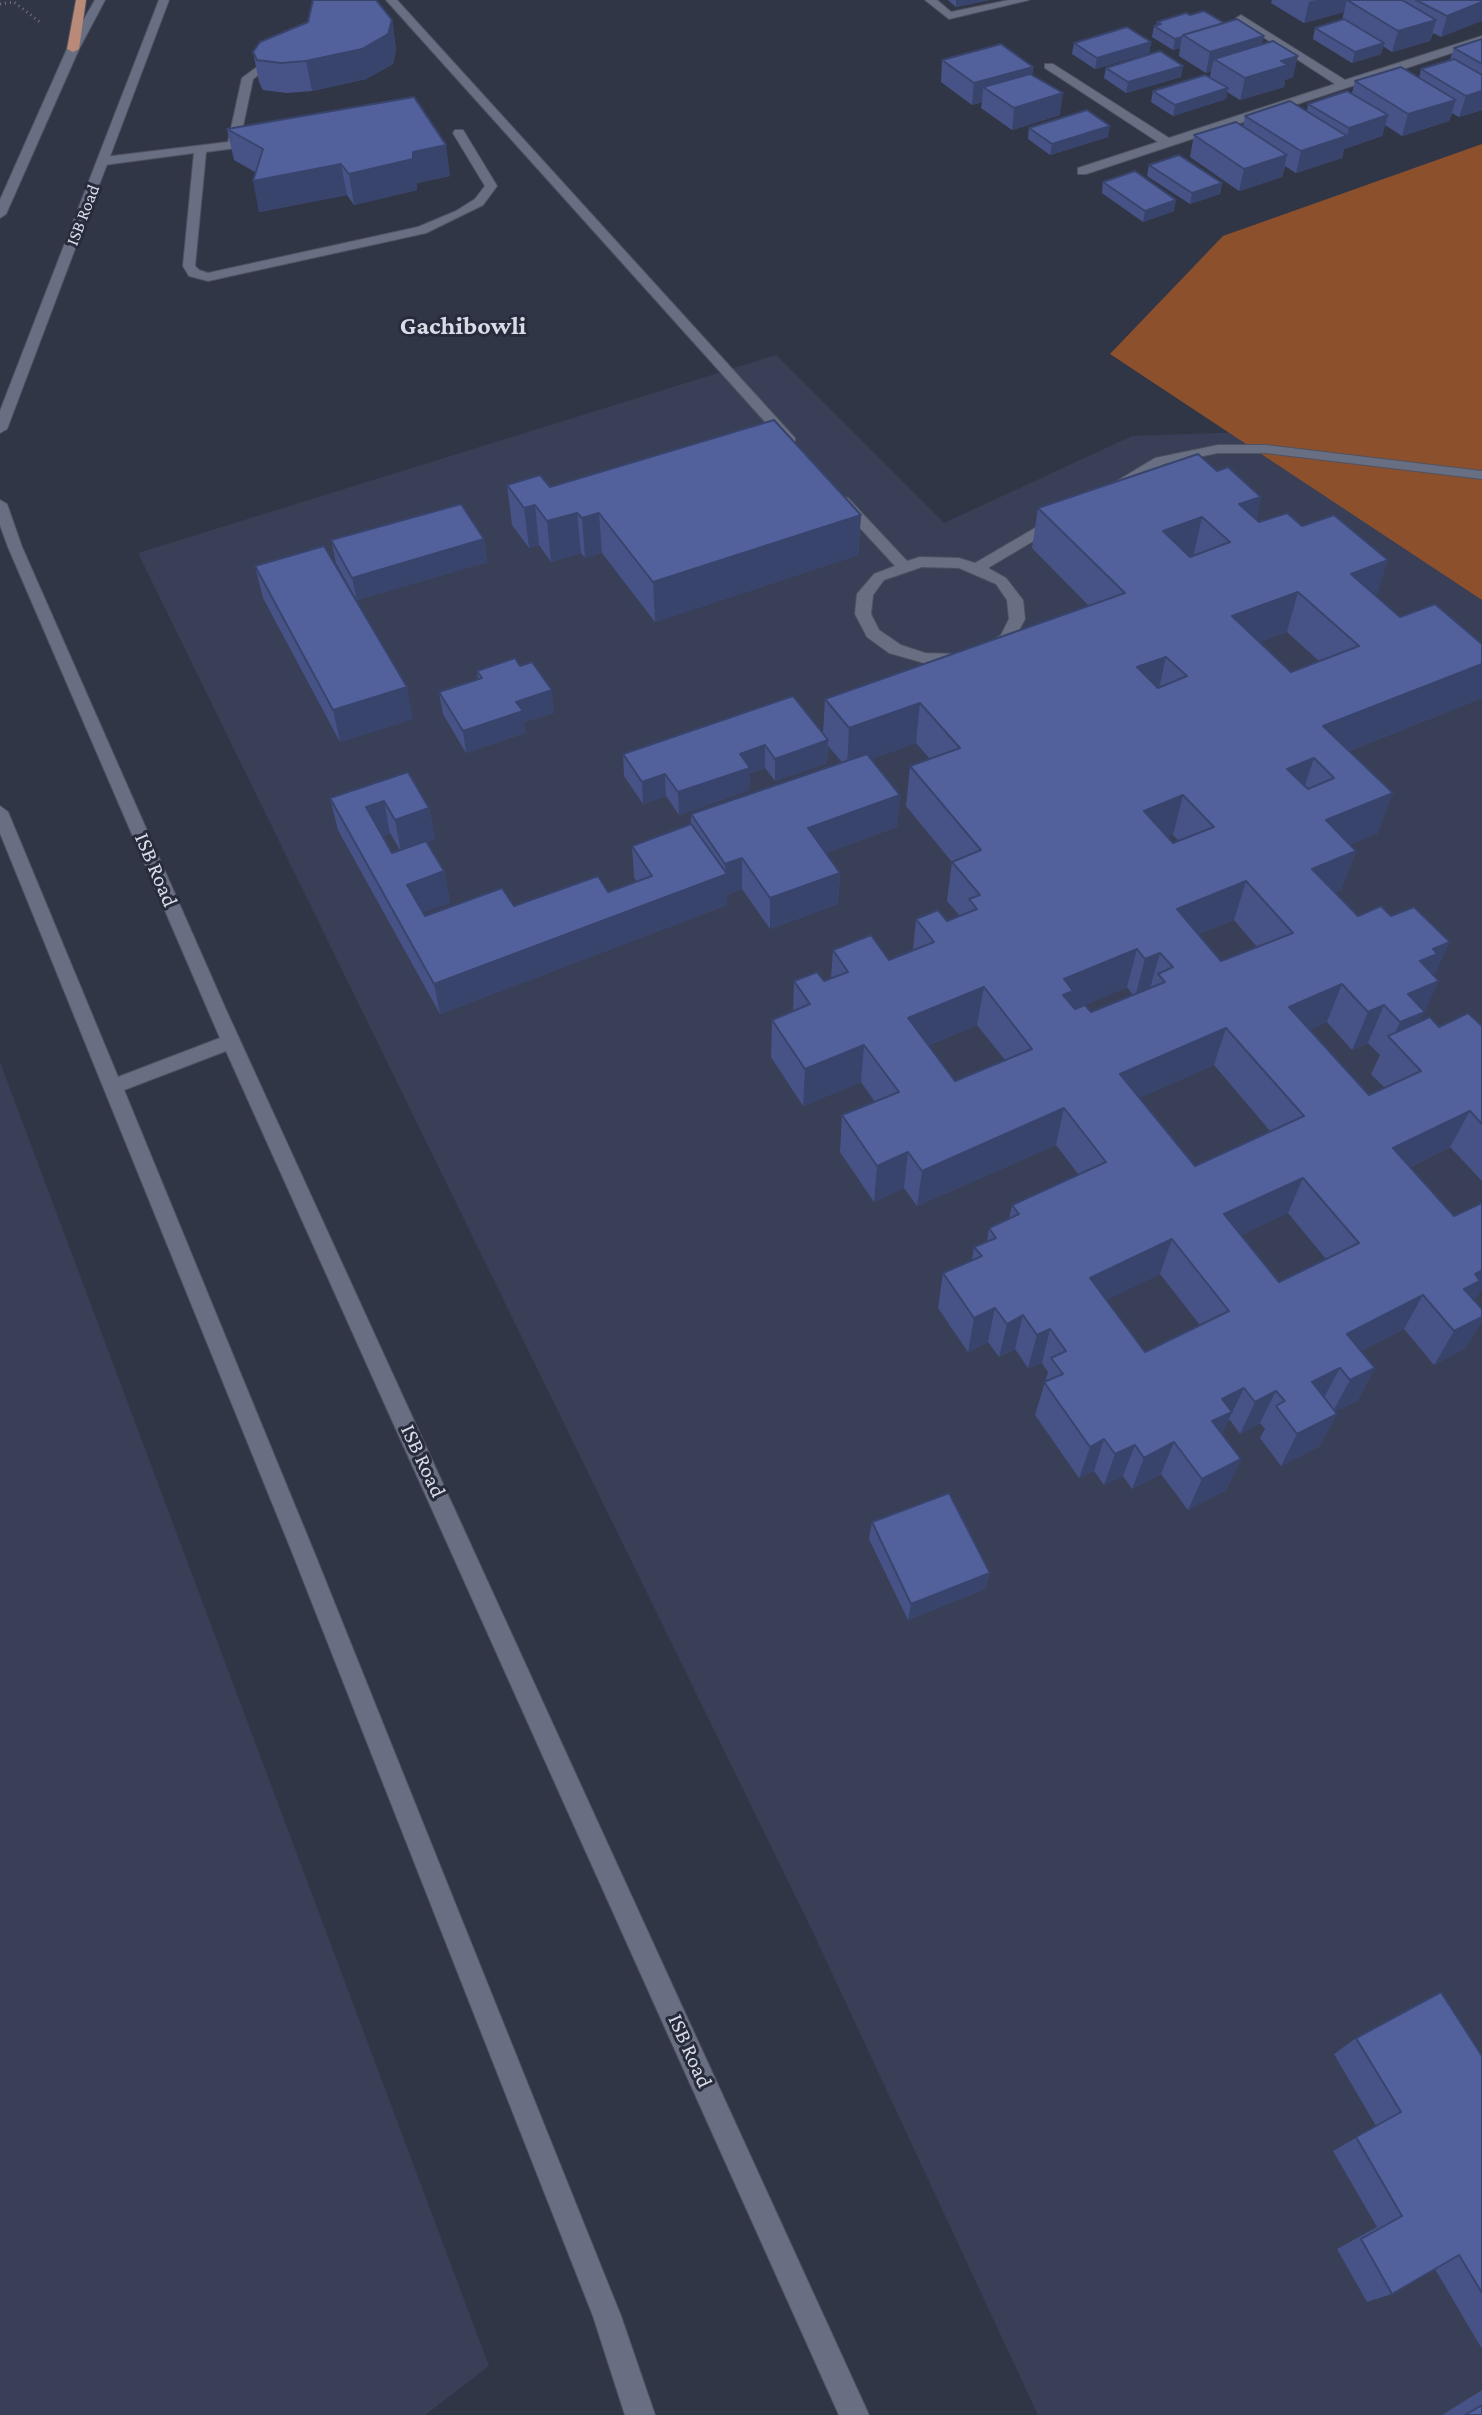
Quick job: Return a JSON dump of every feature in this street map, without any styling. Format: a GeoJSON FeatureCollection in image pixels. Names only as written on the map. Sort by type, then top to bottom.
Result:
{"type":"FeatureCollection","features":[{"type":"Feature","properties":{"kind":"main road"},"geometry":{"type":"LineString","coordinates":[[73,49],[81,0]]}},
{"type":"Feature","properties":{"kind":"main road"},"geometry":{"type":"LineString","coordinates":[[0,214],[73,49],[100,0]]}},
{"type":"Feature","properties":{"kind":"main road","name":"ISB Road"},"geometry":{"type":"LineString","coordinates":[[0,429],[164,0]]}},
{"type":"Feature","properties":{"kind":"main road"},"geometry":{"type":"LineString","coordinates":[[391,0],[797,449]]}},
{"type":"Feature","properties":{"kind":"main road"},"geometry":{"type":"LineString","coordinates":[[930,0],[949,16],[1024,0]]}},
{"type":"Feature","properties":{"kind":"main road"},"geometry":{"type":"LineString","coordinates":[[1241,18],[1345,85]]}},
{"type":"Feature","properties":{"kind":"main road"},"geometry":{"type":"LineString","coordinates":[[1082,171],[1482,39]]}},
{"type":"Feature","properties":{"kind":"main road"},"geometry":{"type":"LineString","coordinates":[[233,145],[248,78],[280,53]]}},
{"type":"Feature","properties":{"kind":"main road"},"geometry":{"type":"LineString","coordinates":[[1049,66],[1168,143]]}},
{"type":"Feature","properties":{"kind":"main road"},"geometry":{"type":"LineString","coordinates":[[200,151],[189,266],[194,273],[208,277],[422,230],[460,214],[479,202],[491,186],[459,133]]}},
{"type":"Feature","properties":{"kind":"main road"},"geometry":{"type":"LineString","coordinates":[[104,161],[200,151],[263,140]]}},
{"type":"Feature","properties":{"kind":"main road"},"geometry":{"type":"LineString","coordinates":[[1097,497],[1160,461],[1218,449],[1266,449],[1482,475]]}},
{"type":"Feature","properties":{"kind":"main road"},"geometry":{"type":"LineString","coordinates":[[828,484],[903,566]]}},
{"type":"Feature","properties":{"kind":"main road","name":"ISB Road"},"geometry":{"type":"LineString","coordinates":[[0,504],[231,1041],[854,2415]]}},
{"type":"Feature","properties":{"kind":"main road"},"geometry":{"type":"LineString","coordinates":[[977,568],[1072,511]]}},
{"type":"Feature","properties":{"kind":"main road"},"geometry":{"type":"LineString","coordinates":[[940,561],[977,568],[1001,581],[1015,600],[1017,619],[1007,638],[986,652],[956,659],[924,658],[895,649],[873,633],[863,614],[865,594],[879,577],[903,566],[940,561]]}},
{"type":"Feature","properties":{"kind":"main road"},"geometry":{"type":"LineString","coordinates":[[0,812],[321,1596],[607,2316],[640,2415]]}},
{"type":"Feature","properties":{"kind":"main road"},"geometry":{"type":"LineString","coordinates":[[112,1087],[231,1041]]}},
{"type":"Feature","properties":{"kind":"shaded area"},"geometry":{"type":"Polygon","coordinates":[[[1482,144],[1482,600],[1110,354],[1223,236],[1482,144]]]}},
{"type":"Feature","properties":{"kind":"shaded area"},"geometry":{"type":"Polygon","coordinates":[[[776,355],[944,523],[1132,436],[1482,424],[1482,2415],[1038,2415],[811,1928],[138,553],[776,355]]]}},
{"type":"Feature","properties":{"kind":"shaded area"},"geometry":{"type":"Polygon","coordinates":[[[0,1062],[489,2366],[425,2415],[0,2415],[0,1062]]]}},
{"type":"Feature","properties":{"kind":"building"},"geometry":{"type":"Polygon","coordinates":[[[313,0],[376,0],[392,20],[388,34],[362,49],[306,61],[281,63],[257,60],[253,52],[260,42],[308,22],[313,0]]]}},
{"type":"Feature","properties":{"kind":"building"},"geometry":{"type":"Polygon","coordinates":[[[1347,0],[1402,0],[1436,20],[1398,31],[1347,0]]]}},
{"type":"Feature","properties":{"kind":"building"},"geometry":{"type":"Polygon","coordinates":[[[1416,0],[1482,0],[1482,2],[1447,16],[1416,0]]]}},
{"type":"Feature","properties":{"kind":"building"},"geometry":{"type":"Polygon","coordinates":[[[1204,11],[1224,23],[1175,39],[1154,26],[1161,24],[1157,22],[1186,13],[1190,15],[1204,11]]]}},
{"type":"Feature","properties":{"kind":"building"},"geometry":{"type":"Polygon","coordinates":[[[1237,19],[1264,36],[1210,52],[1183,35],[1237,19]]]}},
{"type":"Feature","properties":{"kind":"building"},"geometry":{"type":"Polygon","coordinates":[[[1344,19],[1384,43],[1355,52],[1315,28],[1344,19]]]}},
{"type":"Feature","properties":{"kind":"building"},"geometry":{"type":"Polygon","coordinates":[[[1127,27],[1151,42],[1097,58],[1074,43],[1127,27]]]}},
{"type":"Feature","properties":{"kind":"building"},"geometry":{"type":"Polygon","coordinates":[[[1482,39],[1482,64],[1454,48],[1482,39]]]}},
{"type":"Feature","properties":{"kind":"building"},"geometry":{"type":"Polygon","coordinates":[[[1273,41],[1298,56],[1281,61],[1288,65],[1245,78],[1214,59],[1273,41]]]}},
{"type":"Feature","properties":{"kind":"building"},"geometry":{"type":"Polygon","coordinates":[[[1001,44],[1033,67],[974,83],[942,60],[1001,44]]]}},
{"type":"Feature","properties":{"kind":"building"},"geometry":{"type":"Polygon","coordinates":[[[1160,51],[1183,66],[1128,82],[1106,68],[1160,51]]]}},
{"type":"Feature","properties":{"kind":"building"},"geometry":{"type":"Polygon","coordinates":[[[1454,59],[1482,75],[1482,91],[1466,96],[1421,69],[1454,59]]]}},
{"type":"Feature","properties":{"kind":"building"},"geometry":{"type":"Polygon","coordinates":[[[1401,67],[1456,100],[1408,114],[1355,81],[1401,67]]]}},
{"type":"Feature","properties":{"kind":"building"},"geometry":{"type":"Polygon","coordinates":[[[1030,74],[1063,93],[1014,108],[983,87],[1030,74]]]}},
{"type":"Feature","properties":{"kind":"building"},"geometry":{"type":"Polygon","coordinates":[[[1205,75],[1228,88],[1175,105],[1153,91],[1205,75]]]}},
{"type":"Feature","properties":{"kind":"building"},"geometry":{"type":"Polygon","coordinates":[[[1347,91],[1388,115],[1349,128],[1308,104],[1347,91]]]}},
{"type":"Feature","properties":{"kind":"building"},"geometry":{"type":"Polygon","coordinates":[[[414,97],[446,145],[413,152],[413,159],[349,174],[341,164],[253,181],[263,149],[227,129],[414,97]]]}},
{"type":"Feature","properties":{"kind":"building"},"geometry":{"type":"Polygon","coordinates":[[[1290,101],[1347,136],[1301,151],[1245,116],[1290,101]]]}},
{"type":"Feature","properties":{"kind":"building"},"geometry":{"type":"Polygon","coordinates":[[[1087,110],[1110,126],[1052,144],[1029,128],[1087,110]]]}},
{"type":"Feature","properties":{"kind":"building"},"geometry":{"type":"Polygon","coordinates":[[[1236,122],[1287,155],[1244,169],[1194,135],[1236,122]]]}},
{"type":"Feature","properties":{"kind":"building"},"geometry":{"type":"Polygon","coordinates":[[[1179,155],[1222,183],[1192,193],[1149,165],[1179,155]]]}},
{"type":"Feature","properties":{"kind":"building"},"geometry":{"type":"Polygon","coordinates":[[[1135,171],[1176,200],[1145,211],[1103,182],[1135,171]]]}},
{"type":"Feature","properties":{"kind":"building"},"geometry":{"type":"Polygon","coordinates":[[[774,420],[861,515],[653,582],[599,513],[582,518],[577,513],[547,521],[535,505],[524,508],[507,485],[540,475],[550,487],[774,420]]]}},
{"type":"Feature","properties":{"kind":"building"},"geometry":{"type":"Polygon","coordinates":[[[1198,454],[1217,471],[1228,467],[1261,497],[1239,504],[1259,522],[1287,513],[1302,526],[1334,515],[1388,560],[1351,574],[1400,617],[1435,604],[1482,644],[1482,664],[1323,726],[1393,793],[1326,820],[1356,851],[1312,869],[1358,916],[1381,906],[1391,916],[1414,907],[1450,942],[1433,949],[1437,954],[1420,961],[1439,981],[1408,994],[1425,1012],[1400,1022],[1384,1005],[1368,1012],[1342,984],[1289,1007],[1369,1095],[1421,1071],[1388,1036],[1430,1017],[1439,1027],[1468,1013],[1482,1026],[1482,1124],[1470,1111],[1393,1148],[1454,1216],[1482,1203],[1482,1270],[1475,1274],[1480,1281],[1464,1289],[1482,1309],[1482,1317],[1454,1331],[1423,1295],[1347,1334],[1375,1368],[1350,1380],[1340,1368],[1312,1382],[1337,1414],[1297,1434],[1276,1406],[1285,1401],[1276,1391],[1255,1402],[1244,1388],[1222,1399],[1232,1412],[1212,1421],[1241,1459],[1202,1479],[1174,1442],[1144,1458],[1135,1445],[1115,1454],[1104,1439],[1090,1447],[1044,1382],[1063,1374],[1051,1358],[1066,1351],[1050,1329],[1037,1335],[1023,1315],[1007,1324],[995,1308],[974,1318],[943,1273],[982,1256],[974,1247],[996,1238],[989,1228],[1019,1214],[1012,1205],[1106,1162],[1064,1108],[922,1171],[908,1152],[877,1166],[842,1115],[899,1092],[864,1045],[805,1069],[772,1020],[810,1004],[794,981],[817,972],[824,981],[848,972],[833,950],[871,935],[889,960],[934,942],[916,919],[938,910],[947,921],[977,909],[969,899],[980,895],[952,862],[981,850],[910,766],[960,748],[920,703],[849,728],[825,699],[1125,593],[1038,508],[1198,454]],[[1202,517],[1163,531],[1190,557],[1230,542],[1202,517]],[[1298,592],[1232,616],[1291,672],[1359,646],[1298,592]],[[1166,657],[1137,667],[1158,688],[1187,676],[1166,657]],[[1314,758],[1287,769],[1308,789],[1334,778],[1314,758]],[[1183,795],[1144,811],[1173,843],[1214,827],[1183,795]],[[1246,881],[1177,909],[1221,961],[1293,933],[1246,881]],[[1137,949],[1064,979],[1073,991],[1063,995],[1075,1009],[1085,1005],[1091,1012],[1165,982],[1158,974],[1173,967],[1160,953],[1145,959],[1137,949]],[[984,987],[908,1018],[955,1081],[1032,1049],[984,987]],[[1226,1028],[1120,1074],[1195,1166],[1304,1116],[1226,1028]],[[1303,1178],[1224,1214],[1279,1282],[1359,1243],[1303,1178]],[[1172,1239],[1090,1278],[1145,1352],[1229,1311],[1172,1239]]]}},
{"type":"Feature","properties":{"kind":"building"},"geometry":{"type":"Polygon","coordinates":[[[461,504],[484,539],[352,578],[331,540],[461,504]]]}},
{"type":"Feature","properties":{"kind":"building"},"geometry":{"type":"Polygon","coordinates":[[[324,546],[407,687],[333,710],[255,566],[324,546]]]}},
{"type":"Feature","properties":{"kind":"building"},"geometry":{"type":"Polygon","coordinates":[[[515,658],[520,666],[532,662],[552,690],[516,702],[523,711],[463,731],[439,692],[482,678],[477,671],[515,658]]]}},
{"type":"Feature","properties":{"kind":"building"},"geometry":{"type":"Polygon","coordinates":[[[793,696],[828,740],[775,759],[765,745],[740,754],[750,768],[678,792],[665,774],[642,782],[623,754],[793,696]]]}},
{"type":"Feature","properties":{"kind":"building"},"geometry":{"type":"Polygon","coordinates":[[[867,754],[900,795],[808,828],[840,873],[770,898],[742,858],[725,864],[691,814],[867,754]]]}},
{"type":"Feature","properties":{"kind":"building"},"geometry":{"type":"Polygon","coordinates":[[[408,772],[429,808],[395,820],[384,801],[366,807],[392,853],[426,841],[444,871],[407,885],[425,916],[502,888],[514,906],[598,876],[608,892],[652,876],[632,846],[691,824],[727,874],[434,984],[330,798],[408,772]]]}},
{"type":"Feature","properties":{"kind":"building"},"geometry":{"type":"Polygon","coordinates":[[[949,1493],[990,1573],[911,1604],[872,1522],[949,1493]]]}},
{"type":"Feature","properties":{"kind":"building"},"geometry":{"type":"Polygon","coordinates":[[[1441,1992],[1482,2056],[1482,2293],[1459,2255],[1392,2294],[1361,2239],[1402,2216],[1356,2137],[1401,2112],[1356,2038],[1441,1992]]]}},
{"type":"Feature","properties":{"kind":"building"},"geometry":{"type":"Polygon","coordinates":[[[1482,2405],[1482,2415],[1465,2415],[1482,2405]]]}},
{"type":"Feature","properties":{"kind":"district","name":"Gachibowli"},"geometry":{"type":"Point","coordinates":[463,326]}}]}
